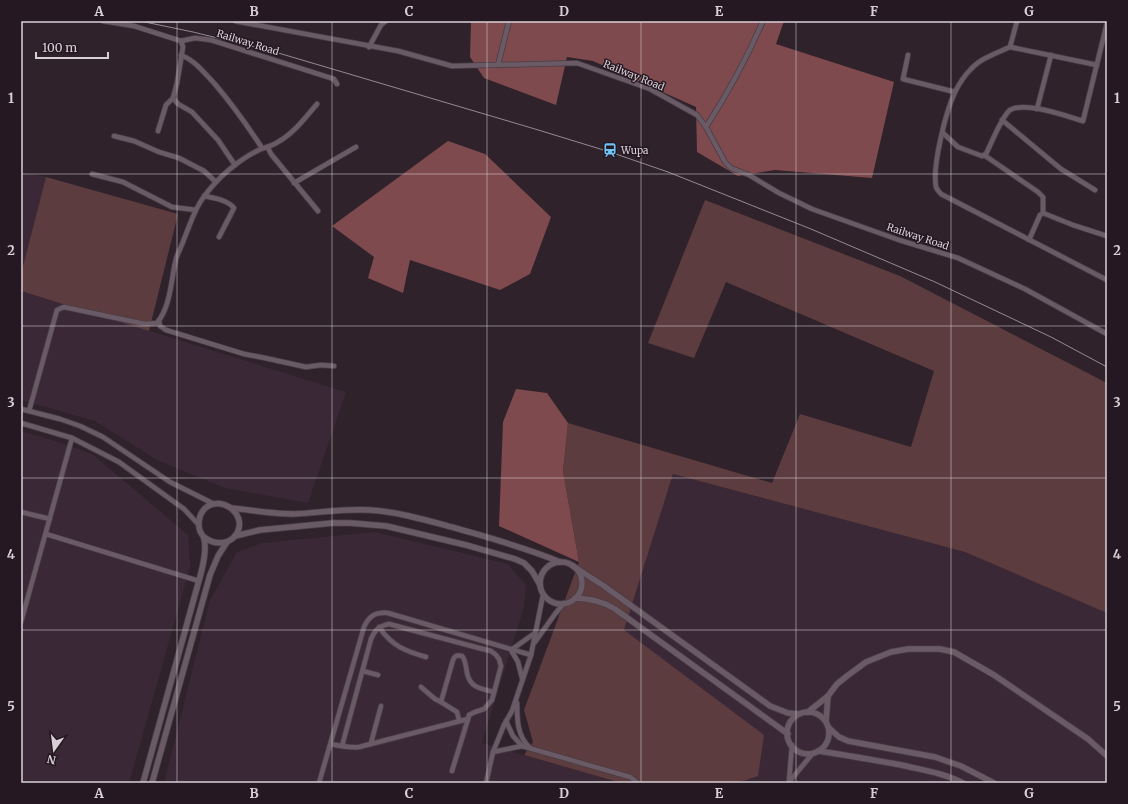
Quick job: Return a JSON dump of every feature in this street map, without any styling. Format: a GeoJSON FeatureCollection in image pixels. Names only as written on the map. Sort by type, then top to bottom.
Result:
{"type":"FeatureCollection","features":[{"type":"Feature","properties":{"kind":"street","name":"Railway Road"},"geometry":{"type":"LineString","coordinates":[[103,21],[134,26],[182,41],[196,38],[211,40],[334,79],[337,84]]}},
{"type":"Feature","properties":{"kind":"street","name":"Railway Road"},"geometry":{"type":"LineString","coordinates":[[235,21],[369,47],[398,51],[452,66],[577,63],[650,89],[697,115],[731,168],[749,175],[780,193],[812,208],[899,240],[958,258],[1025,289],[1107,334]]}},
{"type":"Feature","properties":{"kind":"street"},"geometry":{"type":"LineString","coordinates":[[369,47],[381,25],[386,21]]}},
{"type":"Feature","properties":{"kind":"street"},"geometry":{"type":"LineString","coordinates":[[498,65],[509,21]]}},
{"type":"Feature","properties":{"kind":"street"},"geometry":{"type":"LineString","coordinates":[[706,127],[749,54],[763,21]]}},
{"type":"Feature","properties":{"kind":"street"},"geometry":{"type":"LineString","coordinates":[[1010,47],[1017,21]]}},
{"type":"Feature","properties":{"kind":"street"},"geometry":{"type":"LineString","coordinates":[[984,155],[1002,120],[1010,110],[1024,107],[1083,121],[1107,22]]}},
{"type":"Feature","properties":{"kind":"street"},"geometry":{"type":"LineString","coordinates":[[158,131],[166,105],[173,98],[177,84],[183,47],[182,41]]}},
{"type":"Feature","properties":{"kind":"street"},"geometry":{"type":"LineString","coordinates":[[1097,65],[1010,47],[975,65],[967,73],[955,92],[942,133],[938,153],[936,186],[941,194],[1107,280]]}},
{"type":"Feature","properties":{"kind":"street"},"geometry":{"type":"LineString","coordinates":[[181,55],[190,58],[204,72],[236,109],[265,148],[318,211]]}},
{"type":"Feature","properties":{"kind":"street"},"geometry":{"type":"LineString","coordinates":[[908,55],[903,79],[955,92]]}},
{"type":"Feature","properties":{"kind":"street"},"geometry":{"type":"LineString","coordinates":[[1037,109],[1051,55]]}},
{"type":"Feature","properties":{"kind":"street"},"geometry":{"type":"LineString","coordinates":[[173,98],[178,104],[192,112],[218,140],[235,166]]}},
{"type":"Feature","properties":{"kind":"street"},"geometry":{"type":"LineString","coordinates":[[29,411],[57,310],[60,308],[68,308],[145,324],[157,323],[163,313],[172,283],[176,258],[196,210],[204,196],[216,182],[235,166],[278,142],[294,130],[317,104]]}},
{"type":"Feature","properties":{"kind":"street"},"geometry":{"type":"LineString","coordinates":[[1002,120],[1061,169],[1095,190]]}},
{"type":"Feature","properties":{"kind":"street"},"geometry":{"type":"LineString","coordinates":[[942,133],[958,148],[974,154],[984,155],[1043,197],[1043,213],[1040,215],[1029,240]]}},
{"type":"Feature","properties":{"kind":"street"},"geometry":{"type":"LineString","coordinates":[[114,136],[134,141],[159,152],[178,158],[204,171],[216,182]]}},
{"type":"Feature","properties":{"kind":"street"},"geometry":{"type":"LineString","coordinates":[[294,183],[356,147]]}},
{"type":"Feature","properties":{"kind":"street"},"geometry":{"type":"LineString","coordinates":[[92,174],[123,182],[172,207],[196,210]]}},
{"type":"Feature","properties":{"kind":"street"},"geometry":{"type":"LineString","coordinates":[[204,196],[223,201],[234,208],[219,237]]}},
{"type":"Feature","properties":{"kind":"street"},"geometry":{"type":"LineString","coordinates":[[1043,213],[1107,236]]}},
{"type":"Feature","properties":{"kind":"street"},"geometry":{"type":"LineString","coordinates":[[159,320],[160,326],[166,330],[244,354],[306,367],[321,365],[334,366]]}},
{"type":"Feature","properties":{"kind":"street"},"geometry":{"type":"LineString","coordinates":[[21,409],[80,426],[103,437],[170,482],[214,504],[223,504],[231,508],[295,514],[350,509],[389,512],[486,537],[567,563],[604,586],[770,706],[788,713],[815,713],[821,716],[829,728],[839,737],[935,757],[961,766],[994,783]]}},
{"type":"Feature","properties":{"kind":"street"},"geometry":{"type":"LineString","coordinates":[[21,423],[72,438],[124,466],[184,509],[199,525]]}},
{"type":"Feature","properties":{"kind":"street"},"geometry":{"type":"LineString","coordinates":[[21,622],[72,438]]}},
{"type":"Feature","properties":{"kind":"street"},"geometry":{"type":"LineString","coordinates":[[214,504],[208,507],[201,514],[199,525],[200,532],[204,537],[215,543],[227,542]]}},
{"type":"Feature","properties":{"kind":"street"},"geometry":{"type":"LineString","coordinates":[[231,508],[238,517],[239,525],[235,536]]}},
{"type":"Feature","properties":{"kind":"street"},"geometry":{"type":"LineString","coordinates":[[21,512],[50,519]]}},
{"type":"Feature","properties":{"kind":"street"},"geometry":{"type":"LineString","coordinates":[[152,783],[210,575],[218,556],[227,542],[235,536],[245,532],[350,523],[386,526],[515,558],[524,563],[532,571],[540,585],[543,595],[534,643],[517,698],[493,752],[486,783]]}},
{"type":"Feature","properties":{"kind":"street"},"geometry":{"type":"LineString","coordinates":[[46,534],[199,581]]}},
{"type":"Feature","properties":{"kind":"street"},"geometry":{"type":"LineString","coordinates":[[143,783],[199,581],[205,551],[204,537]]}},
{"type":"Feature","properties":{"kind":"street"},"geometry":{"type":"LineString","coordinates":[[540,585],[540,578],[547,567],[560,562]]}},
{"type":"Feature","properties":{"kind":"street"},"geometry":{"type":"LineString","coordinates":[[534,643],[555,614],[564,604],[575,598],[580,591],[582,582],[579,573],[573,566]]}},
{"type":"Feature","properties":{"kind":"street"},"geometry":{"type":"LineString","coordinates":[[543,595],[549,600],[564,604]]}},
{"type":"Feature","properties":{"kind":"street"},"geometry":{"type":"LineString","coordinates":[[575,598],[592,599],[605,603],[615,609],[788,734]]}},
{"type":"Feature","properties":{"kind":"street"},"geometry":{"type":"LineString","coordinates":[[319,783],[364,627],[367,620],[372,615],[380,612],[388,613],[530,655]]}},
{"type":"Feature","properties":{"kind":"street"},"geometry":{"type":"LineString","coordinates":[[342,746],[371,639],[379,627],[389,624],[491,651],[499,659],[501,666],[492,700],[484,709],[469,715],[452,770]]}},
{"type":"Feature","properties":{"kind":"street"},"geometry":{"type":"LineString","coordinates":[[379,627],[386,637],[397,646],[426,657]]}},
{"type":"Feature","properties":{"kind":"street"},"geometry":{"type":"LineString","coordinates":[[511,650],[535,633]]}},
{"type":"Feature","properties":{"kind":"street"},"geometry":{"type":"LineString","coordinates":[[808,712],[828,696],[837,684],[856,668],[878,656],[908,649],[940,649],[954,652],[994,675],[1088,739],[1107,756]]}},
{"type":"Feature","properties":{"kind":"street"},"geometry":{"type":"LineString","coordinates":[[511,650],[518,662],[522,679]]}},
{"type":"Feature","properties":{"kind":"street"},"geometry":{"type":"LineString","coordinates":[[441,702],[453,660],[455,656],[458,655],[465,659],[466,671],[471,683],[478,688],[494,692]]}},
{"type":"Feature","properties":{"kind":"street"},"geometry":{"type":"LineString","coordinates":[[363,671],[378,675]]}},
{"type":"Feature","properties":{"kind":"street"},"geometry":{"type":"LineString","coordinates":[[421,687],[435,699],[455,709],[459,720]]}},
{"type":"Feature","properties":{"kind":"street"},"geometry":{"type":"LineString","coordinates":[[826,722],[828,696]]}},
{"type":"Feature","properties":{"kind":"street"},"geometry":{"type":"LineString","coordinates":[[517,698],[518,726],[526,744],[531,749]]}},
{"type":"Feature","properties":{"kind":"street"},"geometry":{"type":"LineString","coordinates":[[372,744],[381,706]]}},
{"type":"Feature","properties":{"kind":"street"},"geometry":{"type":"LineString","coordinates":[[799,714],[790,722],[788,734],[792,745],[802,752],[816,752],[869,759],[930,772],[955,779],[963,783]]}},
{"type":"Feature","properties":{"kind":"street"},"geometry":{"type":"LineString","coordinates":[[331,744],[348,748],[359,747],[459,720],[468,719]]}},
{"type":"Feature","properties":{"kind":"street"},"geometry":{"type":"LineString","coordinates":[[506,721],[513,736],[522,746],[630,777],[638,783]]}},
{"type":"Feature","properties":{"kind":"street"},"geometry":{"type":"LineString","coordinates":[[789,782],[816,752],[824,747],[829,735],[829,728]]}},
{"type":"Feature","properties":{"kind":"street"},"geometry":{"type":"LineString","coordinates":[[789,782],[792,745]]}},
{"type":"Feature","properties":{"kind":"street"},"geometry":{"type":"LineString","coordinates":[[493,752],[522,746]]}},
{"type":"Feature","properties":{"kind":"shaded area"},"geometry":{"type":"Polygon","coordinates":[[[471,21],[784,21],[776,44],[894,82],[872,178],[775,170],[738,176],[697,152],[696,107],[593,61],[567,57],[556,105],[484,78],[470,57],[471,21]]]}},
{"type":"Feature","properties":{"kind":"shaded area"},"geometry":{"type":"Polygon","coordinates":[[[448,141],[485,154],[551,217],[530,274],[500,290],[410,260],[403,293],[368,278],[374,257],[332,226],[448,141]]]}},
{"type":"Feature","properties":{"kind":"shaded area"},"geometry":{"type":"Polygon","coordinates":[[[21,172],[46,177],[21,274],[21,172]]]}},
{"type":"Feature","properties":{"kind":"shaded area"},"geometry":{"type":"Polygon","coordinates":[[[46,177],[178,214],[149,331],[21,291],[21,274],[46,177]]]}},
{"type":"Feature","properties":{"kind":"shaded area"},"geometry":{"type":"Polygon","coordinates":[[[705,200],[900,276],[1107,383],[1107,613],[965,552],[673,474],[624,630],[764,735],[758,776],[737,783],[621,783],[524,755],[533,742],[524,710],[579,562],[563,471],[568,423],[772,483],[800,414],[911,447],[934,371],[726,282],[694,358],[648,343],[705,200]]]}},
{"type":"Feature","properties":{"kind":"shaded area"},"geometry":{"type":"Polygon","coordinates":[[[21,291],[346,392],[308,503],[225,488],[157,460],[95,421],[21,400],[21,291]]]}},
{"type":"Feature","properties":{"kind":"shaded area"},"geometry":{"type":"Polygon","coordinates":[[[516,389],[547,393],[568,423],[563,471],[579,562],[499,526],[503,422],[516,389]]]}},
{"type":"Feature","properties":{"kind":"shaded area"},"geometry":{"type":"Polygon","coordinates":[[[21,431],[92,454],[188,535],[190,567],[129,783],[21,783],[21,431]]]}},
{"type":"Feature","properties":{"kind":"shaded area"},"geometry":{"type":"Polygon","coordinates":[[[673,474],[965,552],[1107,613],[1107,783],[737,783],[758,776],[624,630],[673,474]]]}},
{"type":"Feature","properties":{"kind":"shaded area"},"geometry":{"type":"Polygon","coordinates":[[[375,532],[508,564],[526,585],[524,607],[482,743],[621,783],[164,783],[210,600],[237,552],[262,543],[375,532]]]}},
{"type":"Feature","properties":{"kind":"tram line"},"geometry":{"type":"LineString","coordinates":[[140,21],[275,52],[535,129],[668,172],[811,229],[935,282],[1051,337],[1107,367]]}},
{"type":"Feature","properties":{"kind":"place","name":"Wupa"},"geometry":{"type":"Point","coordinates":[610,150]}}]}
